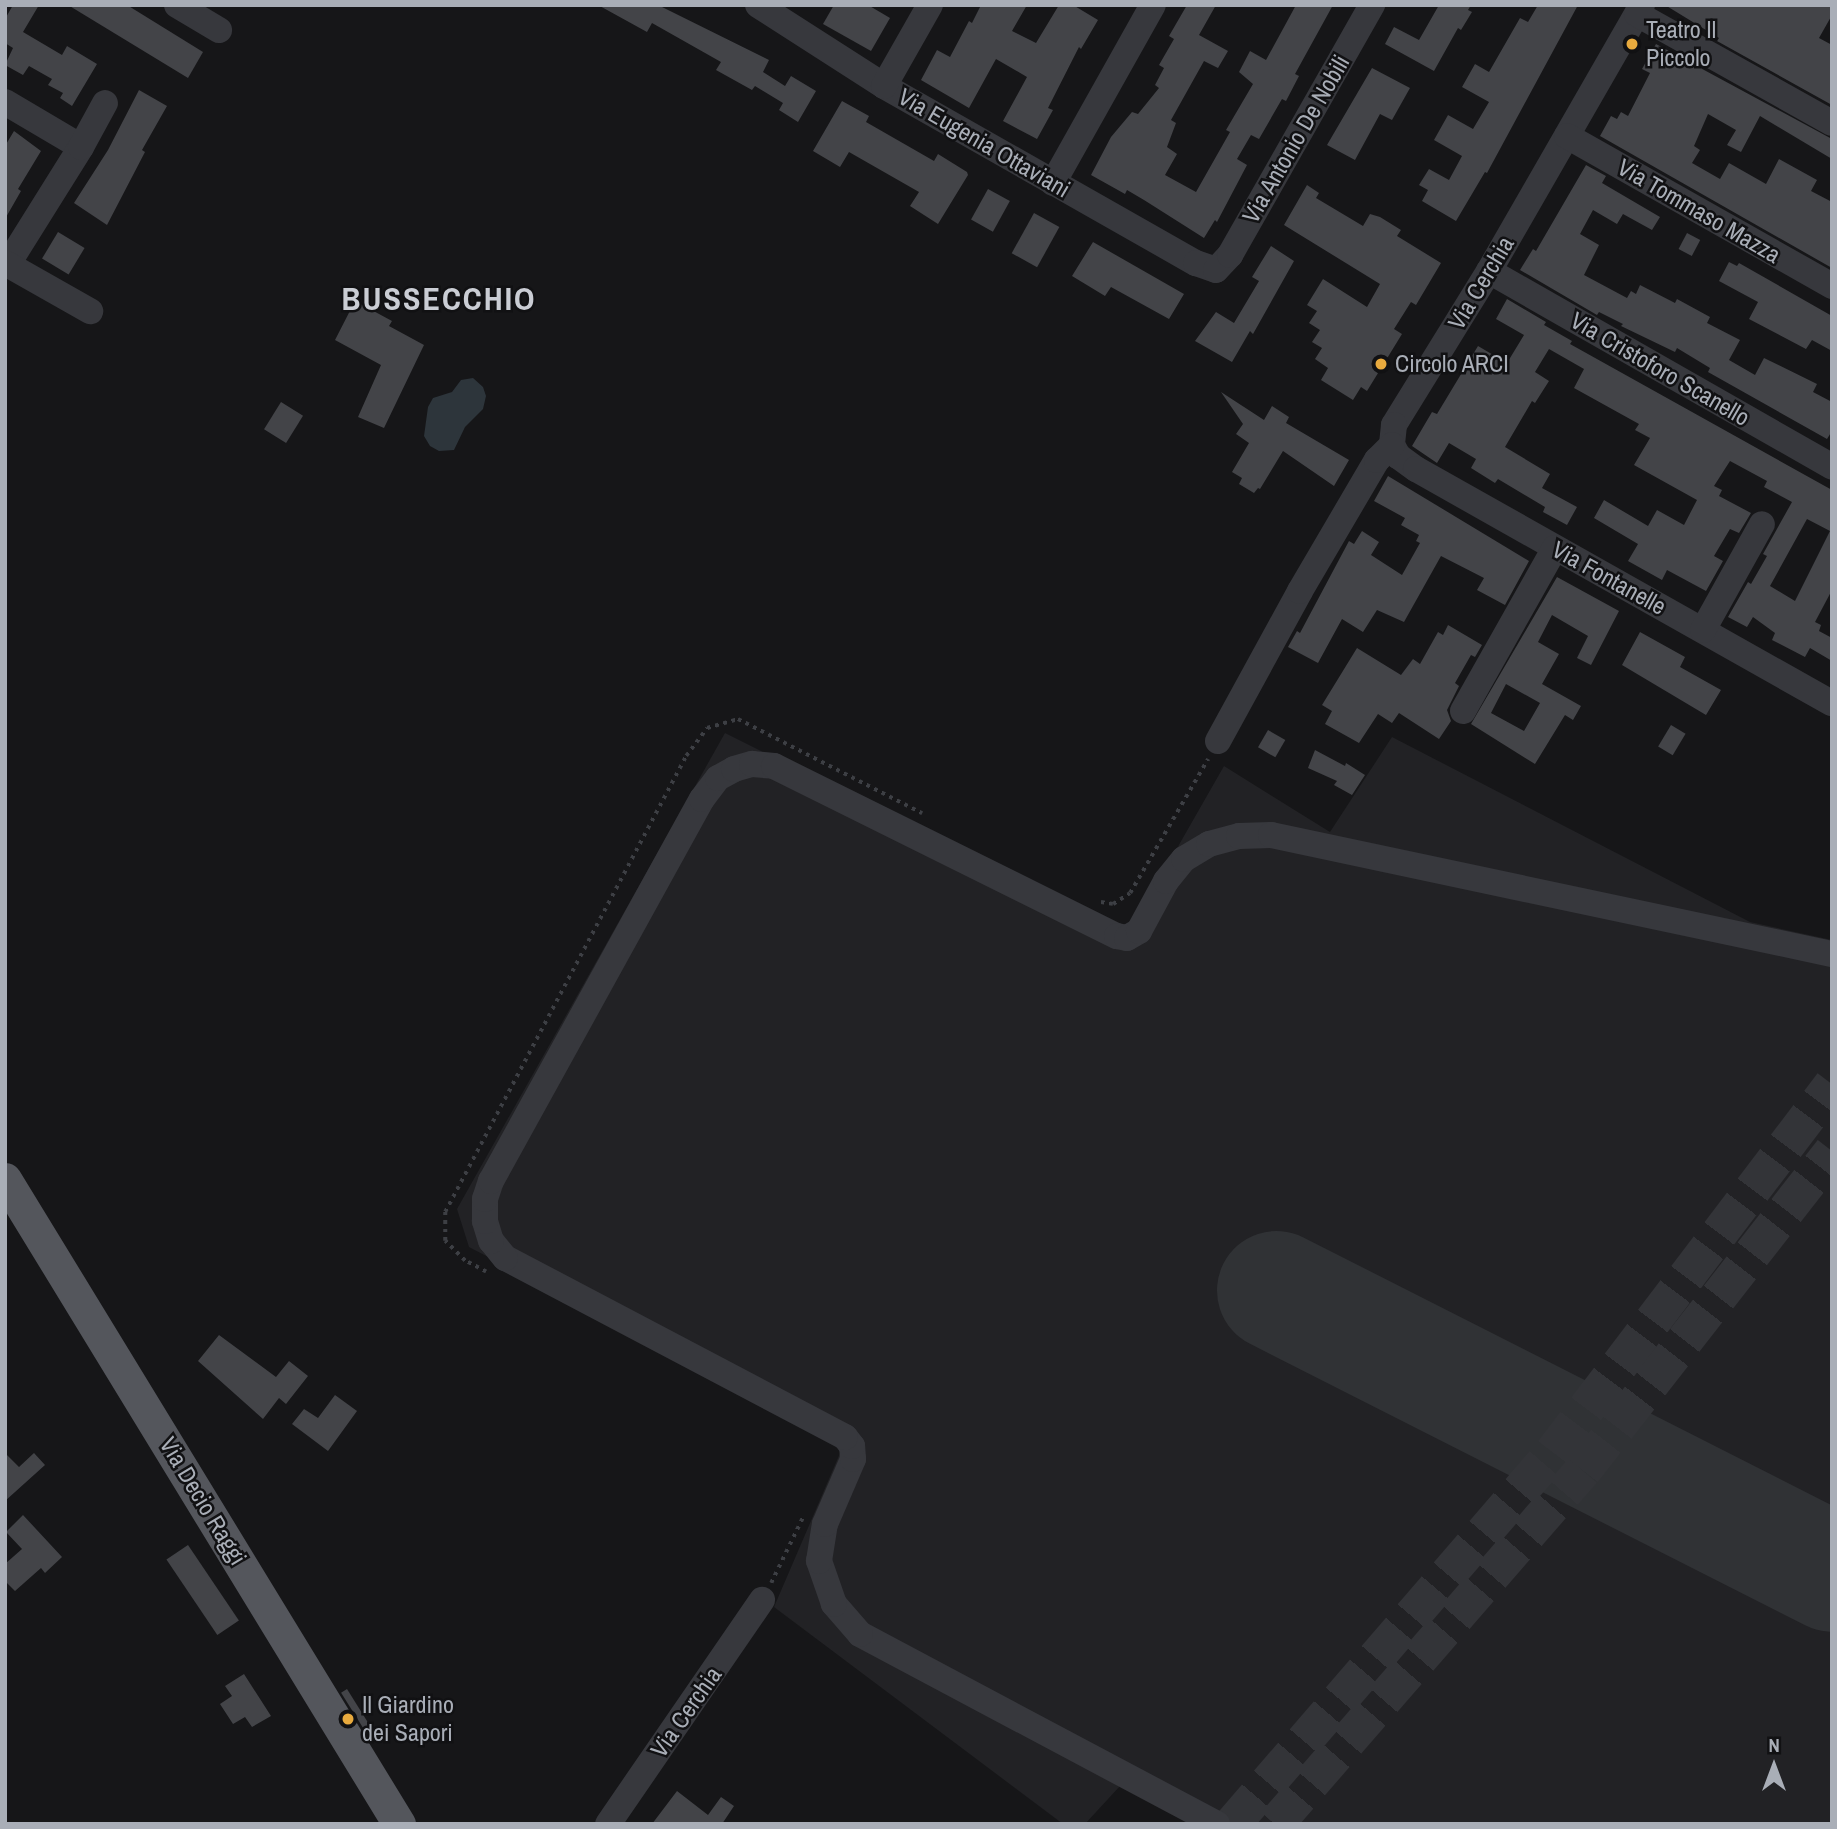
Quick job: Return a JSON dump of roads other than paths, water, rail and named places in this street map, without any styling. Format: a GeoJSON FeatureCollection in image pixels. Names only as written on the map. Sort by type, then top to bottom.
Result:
{"type":"FeatureCollection","features":[{"type":"Feature","properties":{"kind":"main road","name":"Via Decio Raggi"},"geometry":{"type":"LineString","coordinates":[[5,1179],[399,1824]]}},
{"type":"Feature","properties":{"kind":"street","name":"Via Eugenia Ottaviani"},"geometry":{"type":"LineString","coordinates":[[758,5],[884,86],[1196,263],[1216,270]]}},
{"type":"Feature","properties":{"kind":"street"},"geometry":{"type":"LineString","coordinates":[[884,86],[930,5]]}},
{"type":"Feature","properties":{"kind":"street"},"geometry":{"type":"LineString","coordinates":[[1053,183],[1153,5]]}},
{"type":"Feature","properties":{"kind":"street","name":"Via Antonio De Nobili"},"geometry":{"type":"LineString","coordinates":[[1216,270],[1230,255],[1372,5]]}},
{"type":"Feature","properties":{"kind":"street"},"geometry":{"type":"LineString","coordinates":[[180,6],[219,30]]}},
{"type":"Feature","properties":{"kind":"street"},"geometry":{"type":"LineString","coordinates":[[1640,10],[1832,123]]}},
{"type":"Feature","properties":{"kind":"street","name":"Via Cerchia"},"geometry":{"type":"LineString","coordinates":[[1218,741],[1321,555],[1377,460],[1392,445],[1394,425],[1489,271],[1640,10]]}},
{"type":"Feature","properties":{"kind":"street"},"geometry":{"type":"LineString","coordinates":[[5,102],[81,147]]}},
{"type":"Feature","properties":{"kind":"street"},"geometry":{"type":"LineString","coordinates":[[90,312],[6,264],[81,147],[105,103]]}},
{"type":"Feature","properties":{"kind":"street","name":"Via Tommaso Mazza"},"geometry":{"type":"LineString","coordinates":[[1567,136],[1832,286]]}},
{"type":"Feature","properties":{"kind":"street","name":"Via Cristoforo Scanello"},"geometry":{"type":"LineString","coordinates":[[1489,271],[1832,467]]}},
{"type":"Feature","properties":{"kind":"street","name":"Via Fontanelle"},"geometry":{"type":"LineString","coordinates":[[1392,445],[1398,456],[1416,469],[1832,703]]}},
{"type":"Feature","properties":{"kind":"street"},"geometry":{"type":"LineString","coordinates":[[1703,630],[1762,524]]}},
{"type":"Feature","properties":{"kind":"street"},"geometry":{"type":"LineString","coordinates":[[1463,711],[1555,548]]}},
{"type":"Feature","properties":{"kind":"street"},"geometry":{"type":"LineString","coordinates":[[1217,1824],[860,1634],[834,1604],[819,1561],[825,1524],[853,1459],[852,1446],[845,1437],[505,1258],[491,1241],[485,1221],[485,1199],[491,1181],[702,799],[718,778],[734,769],[752,764],[774,766],[1117,936],[1127,938],[1139,931],[1166,881],[1185,859],[1209,844],[1229,838],[1271,835],[1832,954]]}},
{"type":"Feature","properties":{"kind":"street","name":"Via Cerchia"},"geometry":{"type":"LineString","coordinates":[[608,1824],[762,1600]]}},
{"type":"Feature","properties":{"kind":"tunnel"},"geometry":{"type":"LineString","coordinates":[[1232,1824],[1553,1452],[1832,1084]]}},
{"type":"Feature","properties":{"kind":"tunnel"},"geometry":{"type":"LineString","coordinates":[[1275,1824],[1583,1470],[1832,1151]]}},
{"type":"Feature","properties":{"kind":"place","name":"Teatro Il Piccolo"},"geometry":{"type":"Point","coordinates":[1632,44]}},
{"type":"Feature","properties":{"kind":"place","name":"Circolo ARCI"},"geometry":{"type":"Point","coordinates":[1381,364]}},
{"type":"Feature","properties":{"kind":"place","name":"Il Giardino dei Sapori"},"geometry":{"type":"Point","coordinates":[348,1719]}},
{"type":"Feature","properties":{"kind":"district","name":"BUSSECCHIO"},"geometry":{"type":"Point","coordinates":[439,299]}}]}
